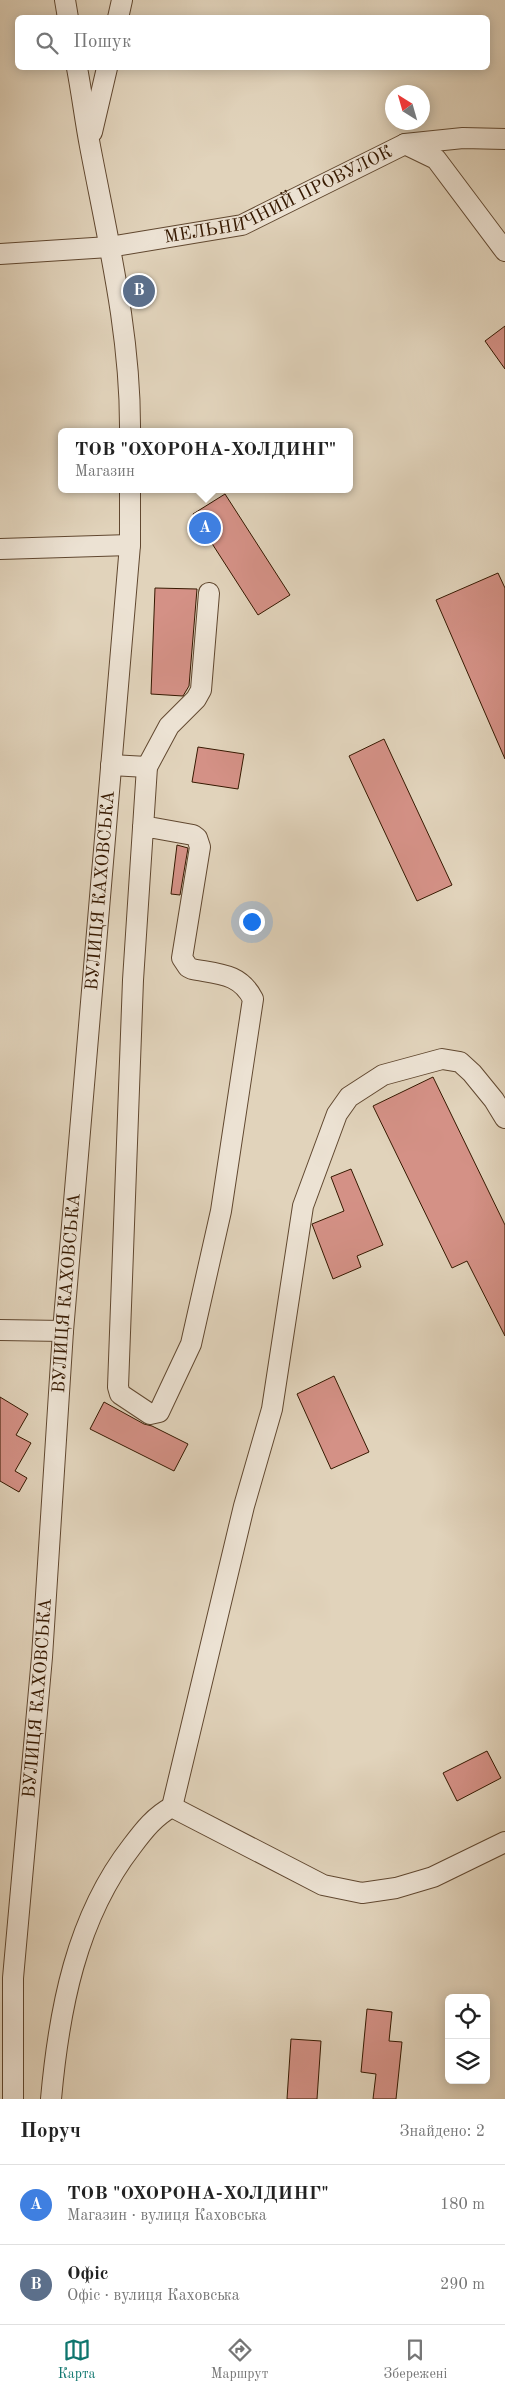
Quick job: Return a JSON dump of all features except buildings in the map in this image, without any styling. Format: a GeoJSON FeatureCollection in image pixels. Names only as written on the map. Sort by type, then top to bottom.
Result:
{"type":"FeatureCollection","features":[{"type":"Feature","properties":{"kind":"street"},"geometry":{"type":"LineString","coordinates":[[65,0],[68,15]]}},
{"type":"Feature","properties":{"kind":"street"},"geometry":{"type":"LineString","coordinates":[[119,15],[122,0]]}},
{"type":"Feature","properties":{"kind":"street"},"geometry":{"type":"LineString","coordinates":[[77,70],[89,144],[110,247],[123,325],[130,405],[130,428]]}},
{"type":"Feature","properties":{"kind":"street"},"geometry":{"type":"LineString","coordinates":[[89,144],[106,70]]}},
{"type":"Feature","properties":{"kind":"street"},"geometry":{"type":"LineString","coordinates":[[405,144],[463,138],[505,140]]}},
{"type":"Feature","properties":{"kind":"street","name":"МЕЛЬНИЧНИЙ ПРОВУЛОК"},"geometry":{"type":"LineString","coordinates":[[0,254],[110,247],[242,225],[405,144],[436,159],[505,251]]}},
{"type":"Feature","properties":{"kind":"street","name":"ВУЛИЦЯ КАХОВСЬКА"},"geometry":{"type":"LineString","coordinates":[[13,2099],[6,1978],[42,1657],[63,1331],[130,545],[130,493]]}},
{"type":"Feature","properties":{"kind":"street"},"geometry":{"type":"LineString","coordinates":[[0,549],[130,545]]}},
{"type":"Feature","properties":{"kind":"street"},"geometry":{"type":"LineString","coordinates":[[143,826],[193,835],[197,838],[200,847],[182,958],[188,967],[192,969],[233,978],[243,984],[253,999],[221,1211],[191,1344],[159,1412],[154,1415],[120,1394],[118,1387],[133,980],[143,826],[147,767],[169,726],[196,699],[201,690],[209,593]]}},
{"type":"Feature","properties":{"kind":"street"},"geometry":{"type":"LineString","coordinates":[[111,764],[147,767]]}},
{"type":"Feature","properties":{"kind":"street"},"geometry":{"type":"LineString","coordinates":[[51,2099],[54,2061],[66,1991],[81,1939],[114,1869],[159,1814],[172,1807],[244,1506],[272,1409],[303,1206],[337,1114],[349,1097],[383,1075],[442,1059],[460,1062],[472,1073],[494,1100],[505,1118]]}},
{"type":"Feature","properties":{"kind":"street"},"geometry":{"type":"LineString","coordinates":[[0,1330],[63,1331]]}},
{"type":"Feature","properties":{"kind":"street"},"geometry":{"type":"LineString","coordinates":[[172,1807],[323,1885],[362,1894],[396,1888],[433,1877],[505,1842]]}},
{"type":"Feature","properties":{"kind":"place","name":"Офіс"},"geometry":{"type":"Point","coordinates":[139,291]}},
{"type":"Feature","properties":{"kind":"place","name":"ТОВ \"ОХОРОНА-ХОЛДИНГ\""},"geometry":{"type":"Point","coordinates":[205,528]}}]}
